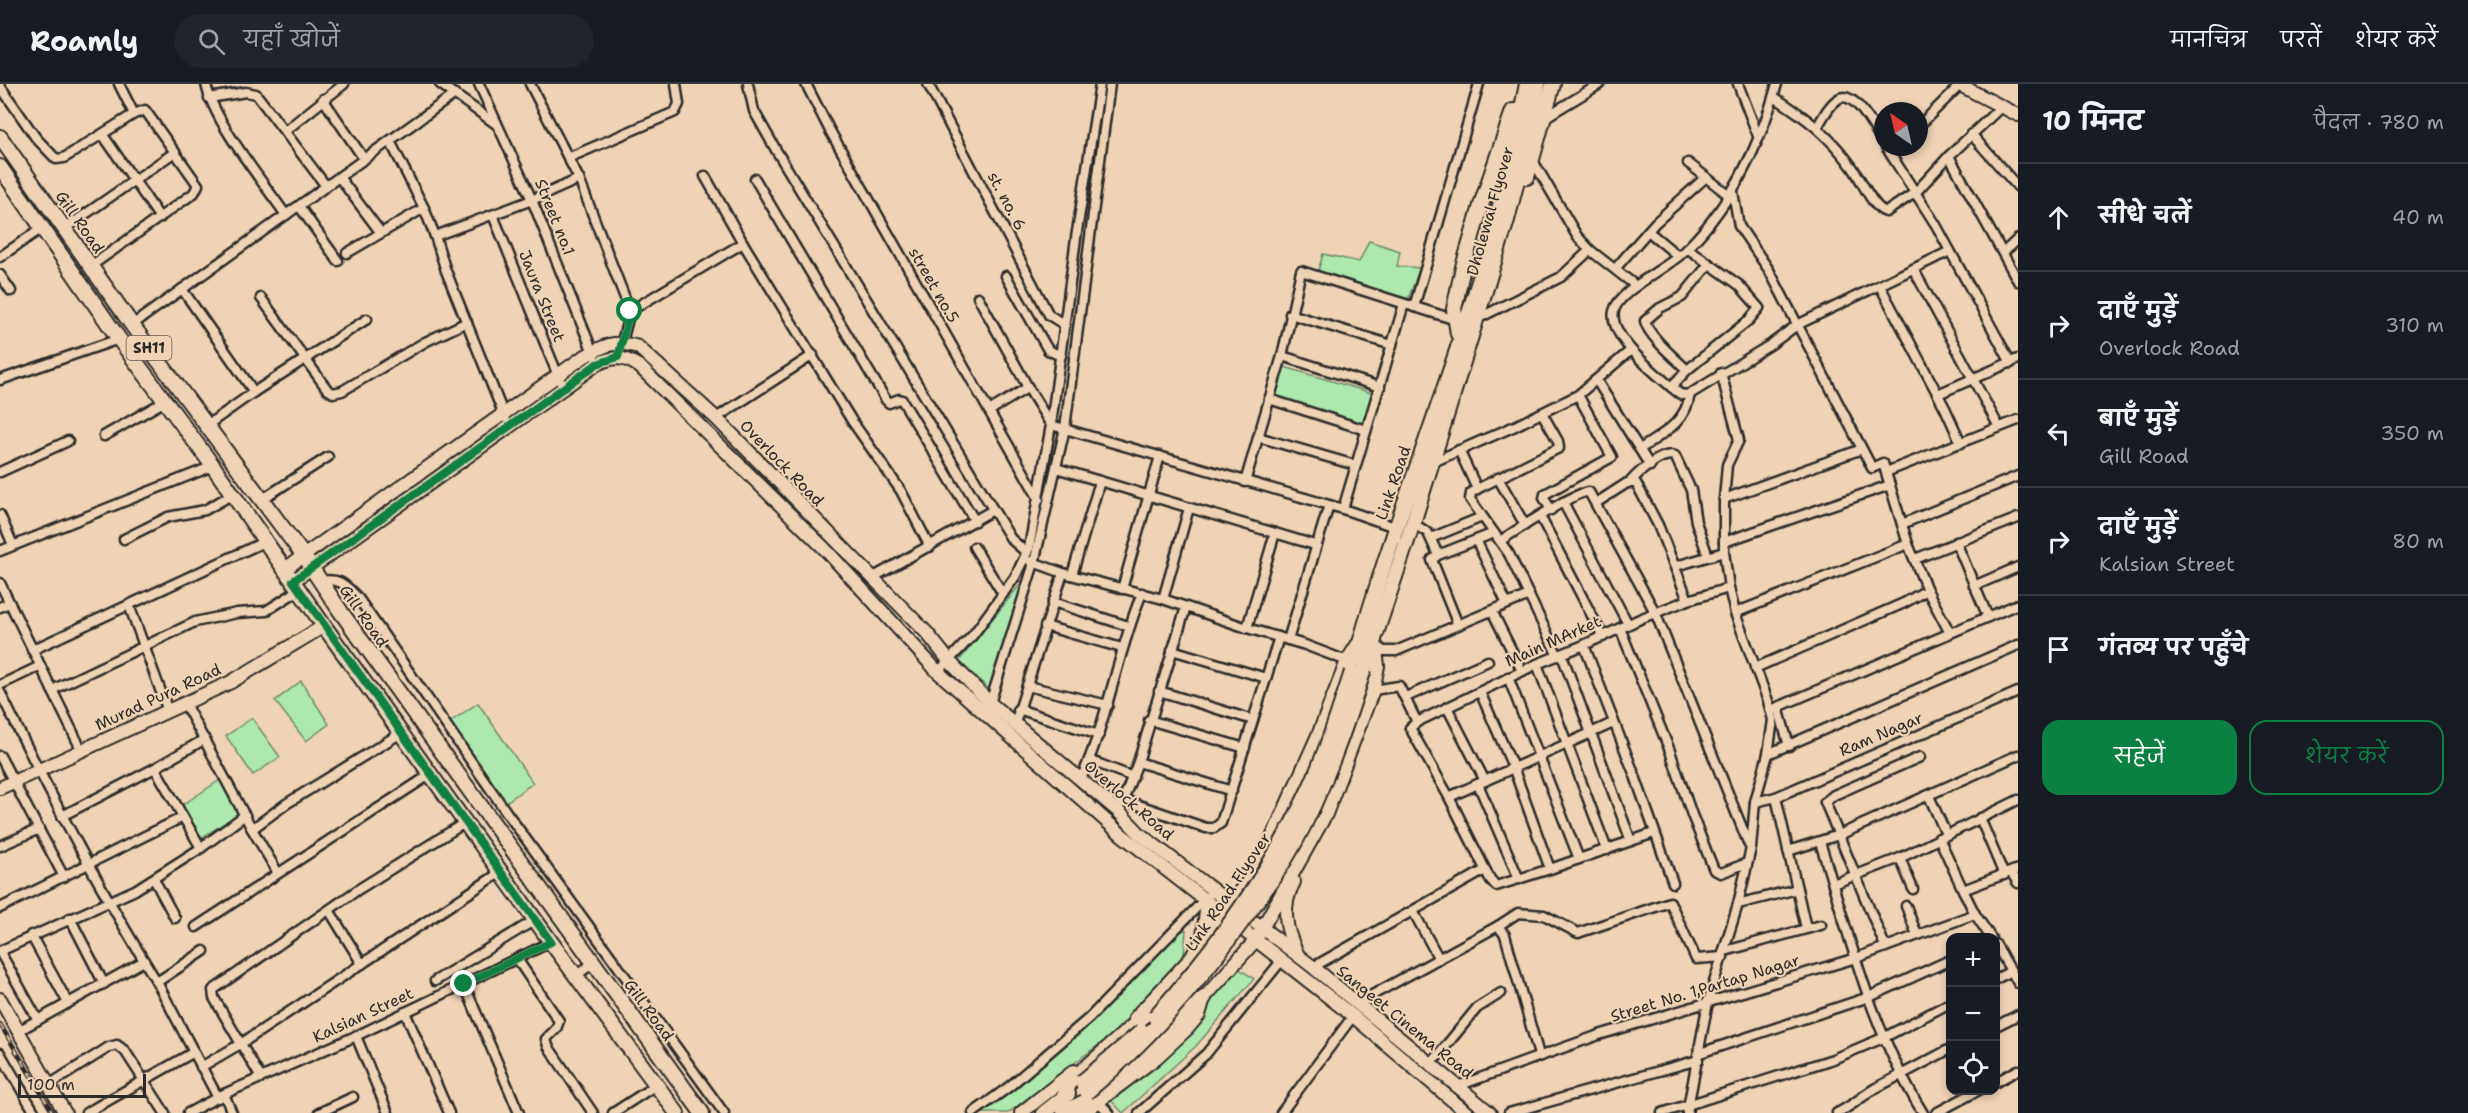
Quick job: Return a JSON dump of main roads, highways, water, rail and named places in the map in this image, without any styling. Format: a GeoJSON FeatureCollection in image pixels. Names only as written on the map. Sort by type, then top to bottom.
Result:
{"type":"FeatureCollection","features":[{"type":"Feature","properties":{"kind":"main road"},"geometry":{"type":"LineString","coordinates":[[1520,84],[1463,267],[1454,309],[1470,320],[1532,159],[1553,84]]}},
{"type":"Feature","properties":{"kind":"main road","name":"Dholewal Flyover"},"geometry":{"type":"LineString","coordinates":[[1463,343],[1497,218],[1527,84]]}},
{"type":"Feature","properties":{"kind":"main road","name":"Dholewal Flyover"},"geometry":{"type":"LineString","coordinates":[[1470,320],[1508,220],[1532,121],[1538,84]]}},
{"type":"Feature","properties":{"kind":"main road","name":"Gill Road"},"geometry":{"type":"LineString","coordinates":[[0,137],[132,325],[303,555],[702,1113]]}},
{"type":"Feature","properties":{"kind":"main road","name":"Gill Road"},"geometry":{"type":"LineString","coordinates":[[0,167],[119,339],[213,466],[324,626],[677,1113]]}},
{"type":"Feature","properties":{"kind":"main road","name":"Link Road"},"geometry":{"type":"LineString","coordinates":[[1375,642],[1433,462],[1463,343]]}},
{"type":"Feature","properties":{"kind":"main road","name":"Link Road"},"geometry":{"type":"LineString","coordinates":[[1361,637],[1395,527],[1463,343]]}},
{"type":"Feature","properties":{"kind":"main road","name":"Link Road Flyover"},"geometry":{"type":"LineString","coordinates":[[1044,1113],[1062,1108],[1124,1061],[1175,1009],[1206,971],[1273,879],[1295,843],[1321,789],[1344,730],[1361,637]]}},
{"type":"Feature","properties":{"kind":"main road","name":"Link Road Flyover"},"geometry":{"type":"LineString","coordinates":[[1354,667],[1375,642]]}},
{"type":"Feature","properties":{"kind":"main road"},"geometry":{"type":"LineString","coordinates":[[1141,1016],[1070,1082],[1062,1108],[1082,1105],[1096,1096],[1132,1066],[1204,998]]}},
{"type":"Feature","properties":{"kind":"railway"},"geometry":{"type":"LineString","coordinates":[[0,1024],[53,1113]]}}]}
